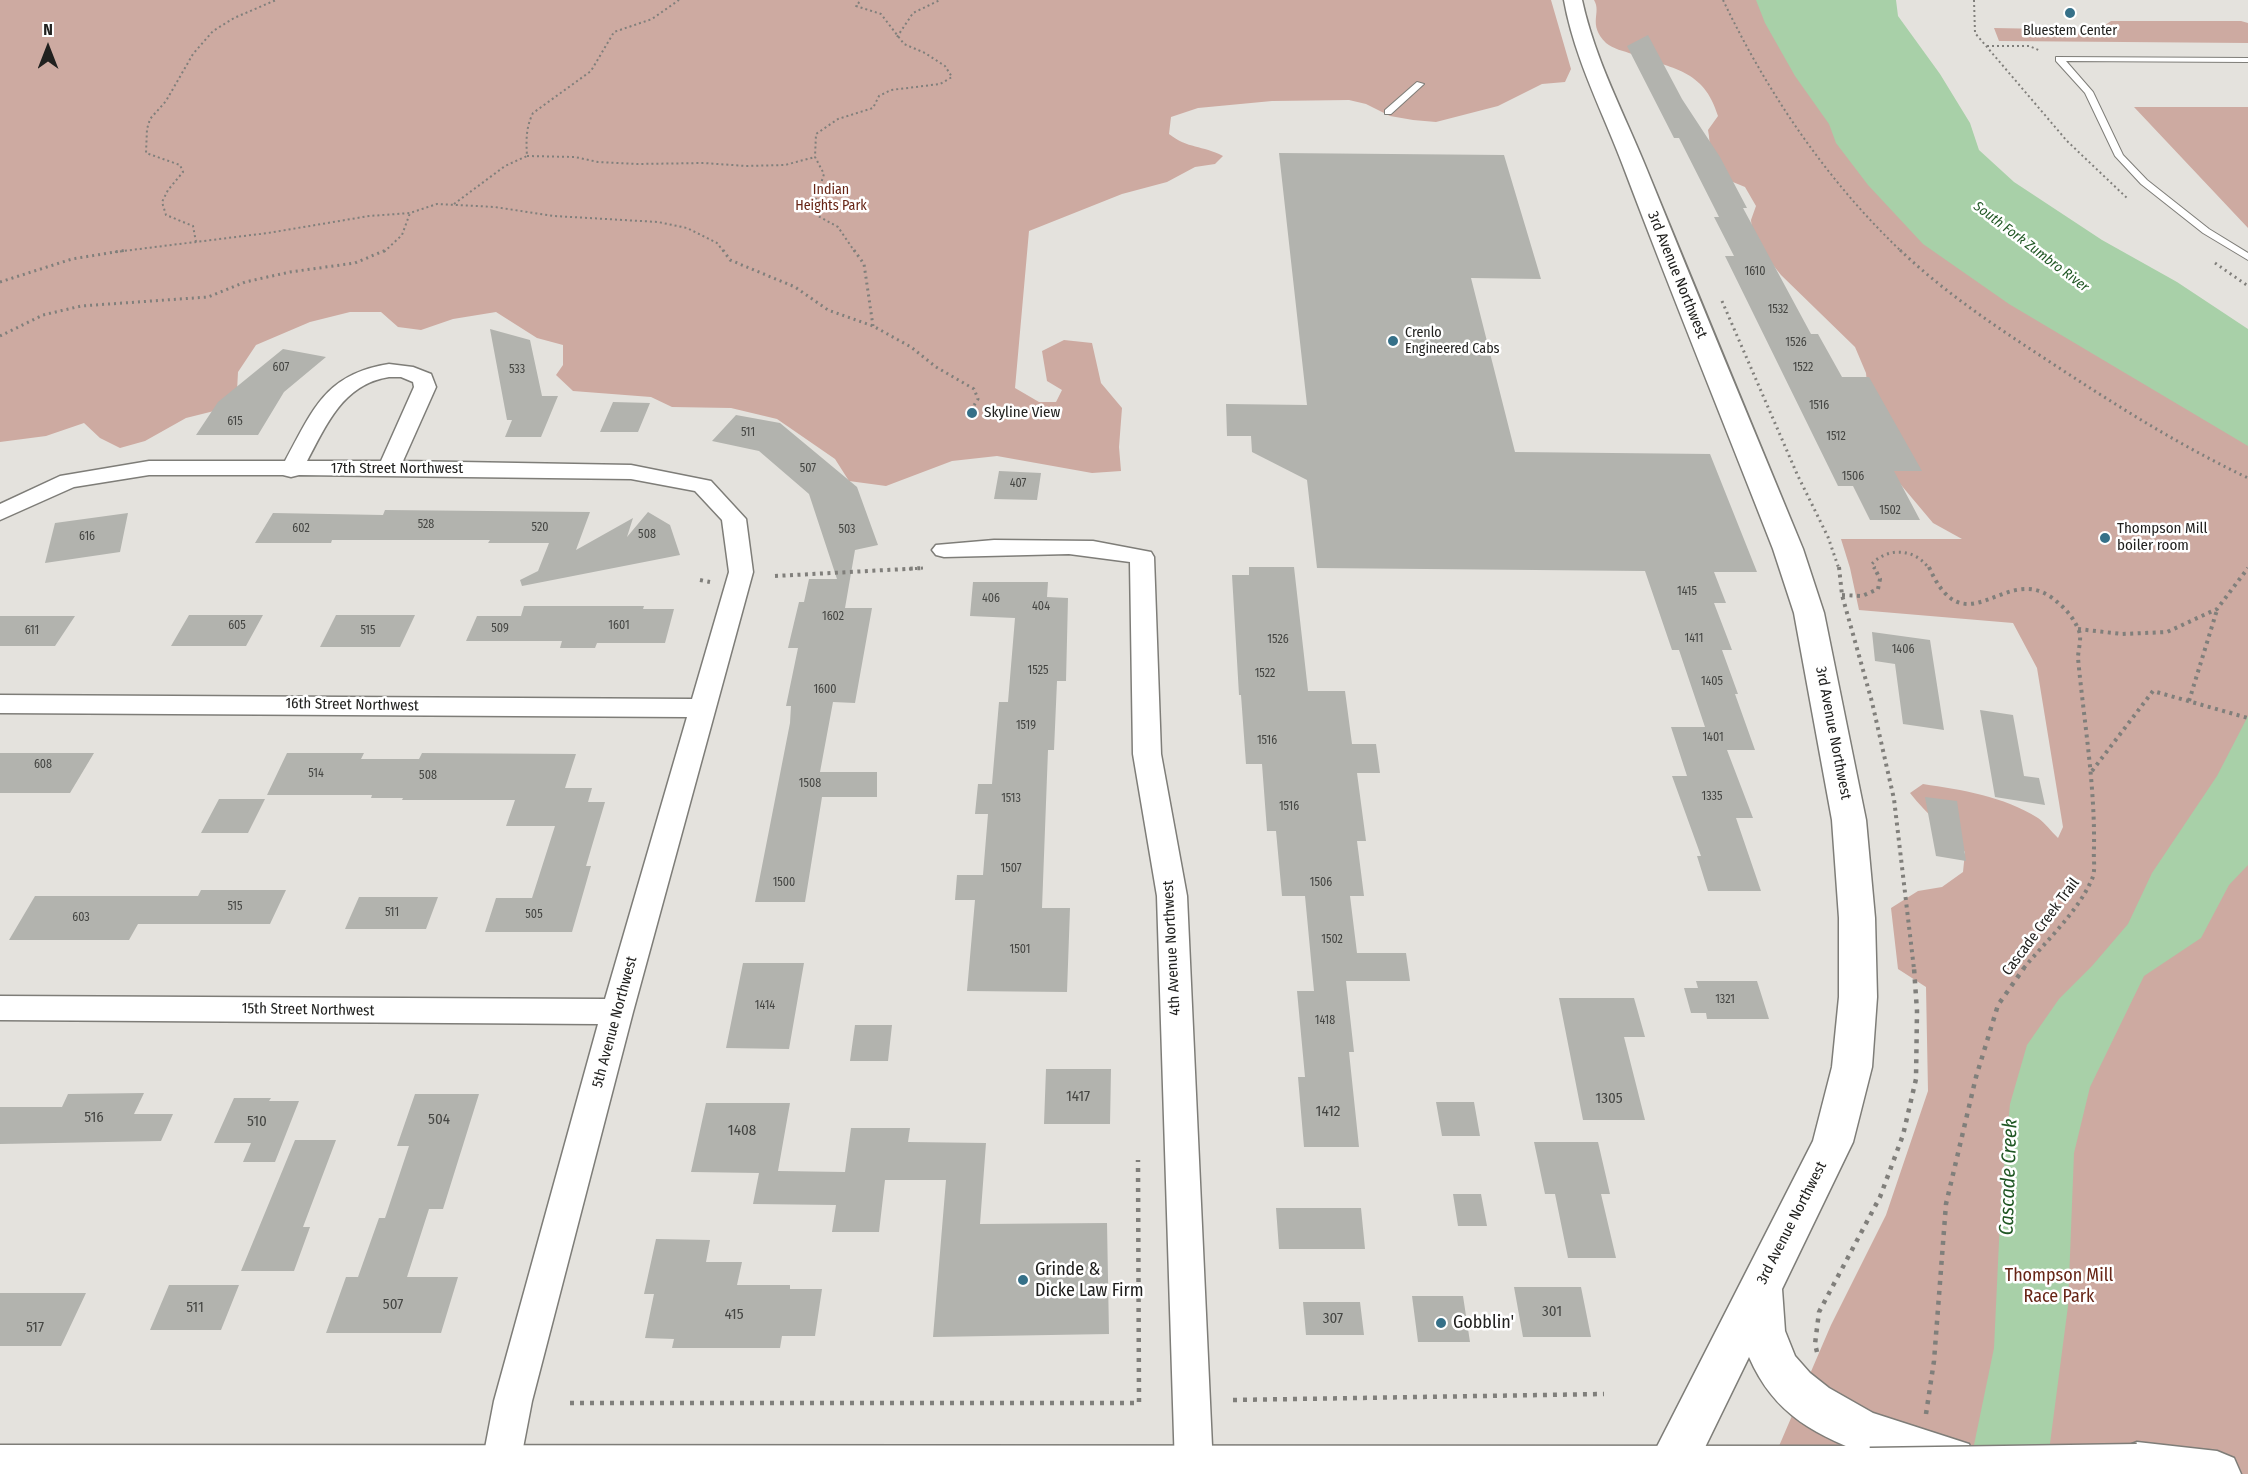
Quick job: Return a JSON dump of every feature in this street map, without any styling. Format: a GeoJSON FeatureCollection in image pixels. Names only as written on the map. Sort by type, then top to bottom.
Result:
{"type":"FeatureCollection","features":[{"type":"Feature","properties":{"kind":"main road","name":"3rd Avenue Northwest"},"geometry":{"type":"LineString","coordinates":[[1573,0],[1580,31],[1599,88],[1625,144],[1673,261],[1788,549],[1809,613],[1849,820],[1857,918],[1858,997],[1852,1067],[1833,1142],[1668,1472]]}},
{"type":"Feature","properties":{"kind":"main road"},"geometry":{"type":"LineString","coordinates":[[1760,1286],[1759,1317],[1767,1346],[1778,1370],[1790,1384],[1820,1409],[1874,1435],[1920,1451],[1982,1468]]}},
{"type":"Feature","properties":{"kind":"main road"},"geometry":{"type":"LineString","coordinates":[[0,1468],[1668,1472],[2137,1465],[2217,1474]]}},
{"type":"Feature","properties":{"kind":"street"},"geometry":{"type":"LineString","coordinates":[[291,470],[335,396],[360,379],[388,370],[402,370],[411,372],[423,380],[425,387],[389,468]]}},
{"type":"Feature","properties":{"kind":"street","name":"17th Street Northwest"},"geometry":{"type":"LineString","coordinates":[[0,513],[68,481],[137,470],[389,468],[631,472],[703,486],[734,519],[741,572]]}},
{"type":"Feature","properties":{"kind":"street","name":"4th Avenue Northwest"},"geometry":{"type":"LineString","coordinates":[[937,559],[1028,546],[1113,550],[1143,557],[1146,754],[1172,896],[1194,1471]]}},
{"type":"Feature","properties":{"kind":"street","name":"5th Avenue Northwest"},"geometry":{"type":"LineString","coordinates":[[500,1470],[513,1401],[617,1012],[741,572]]}},
{"type":"Feature","properties":{"kind":"street","name":"16th Street Northwest"},"geometry":{"type":"LineString","coordinates":[[0,704],[703,708]]}},
{"type":"Feature","properties":{"kind":"street","name":"15th Street Northwest"},"geometry":{"type":"LineString","coordinates":[[0,1008],[617,1012]]}},
{"type":"Feature","properties":{"kind":"lane"},"geometry":{"type":"LineString","coordinates":[[2059,59],[2248,60]]}},
{"type":"Feature","properties":{"kind":"lane"},"geometry":{"type":"LineString","coordinates":[[2059,59],[2089,92],[2119,156],[2144,182],[2206,231],[2248,257]]}},
{"type":"Feature","properties":{"kind":"lane"},"geometry":{"type":"LineString","coordinates":[[1388,112],[1420,84]]}},
{"type":"Feature","properties":{"kind":"path"},"geometry":{"type":"LineString","coordinates":[[196,242],[193,226],[166,215],[162,202],[168,190],[183,172],[180,165],[146,153],[147,129],[150,119],[166,101],[193,54],[213,31],[234,18],[276,0]]}},
{"type":"Feature","properties":{"kind":"path"},"geometry":{"type":"LineString","coordinates":[[527,156],[524,135],[530,117],[545,100],[586,76],[599,61],[614,32],[651,19],[679,0]]}},
{"type":"Feature","properties":{"kind":"path"},"geometry":{"type":"LineString","coordinates":[[861,0],[856,6],[881,14],[904,44],[925,53],[945,66],[952,77],[940,84],[891,90],[879,96],[873,108],[838,119],[823,127],[816,134],[815,157],[824,174],[814,205],[818,216],[838,227],[864,264],[873,326]]}},
{"type":"Feature","properties":{"kind":"path"},"geometry":{"type":"LineString","coordinates":[[897,37],[912,13],[920,6],[940,0]]}},
{"type":"Feature","properties":{"kind":"path"},"geometry":{"type":"LineString","coordinates":[[1723,0],[1763,73],[1822,159],[1871,221],[1940,285],[1961,303],[2127,413],[2191,452],[2248,478]]}},
{"type":"Feature","properties":{"kind":"path"},"geometry":{"type":"LineString","coordinates":[[1974,0],[1975,33],[1986,46],[2029,46],[2059,59]]}},
{"type":"Feature","properties":{"kind":"path"},"geometry":{"type":"LineString","coordinates":[[453,205],[473,194],[494,172],[527,156],[574,157],[598,162],[637,164],[704,163],[746,166],[785,165],[815,157]]}},
{"type":"Feature","properties":{"kind":"path"},"geometry":{"type":"LineString","coordinates":[[0,282],[72,260],[369,216],[410,213],[437,204],[495,207],[554,216],[658,222],[687,228],[717,243],[730,260],[795,287],[828,310],[873,326],[910,347],[936,367],[974,389],[978,399],[970,410]]}},
{"type":"Feature","properties":{"kind":"path"},"geometry":{"type":"LineString","coordinates":[[0,336],[43,315],[81,306],[208,297],[245,282],[290,272],[354,263],[384,252],[402,235],[410,213]]}},
{"type":"Feature","properties":{"kind":"path"},"geometry":{"type":"LineString","coordinates":[[1720,297],[1797,474],[1828,537],[1840,571],[1842,595],[1862,596],[1878,590],[1880,579],[1872,564],[1880,555],[1897,551],[1918,557],[1928,566],[1936,584],[1949,600],[1968,604],[1985,601],[2005,592],[2028,590],[2048,595],[2069,611],[2078,629],[2122,634],[2167,632],[2217,609]]}},
{"type":"Feature","properties":{"kind":"path"},"geometry":{"type":"LineString","coordinates":[[775,576],[937,559]]}},
{"type":"Feature","properties":{"kind":"path"},"geometry":{"type":"LineString","coordinates":[[2189,701],[2217,609],[2248,568]]}},
{"type":"Feature","properties":{"kind":"path","name":"Cascade Creek Trail"},"geometry":{"type":"LineString","coordinates":[[1920,1451],[1934,1360],[1946,1204],[1976,1077],[1998,1005],[2024,968],[2068,917],[2093,878],[2092,772],[2082,706],[2078,629]]}},
{"type":"Feature","properties":{"kind":"path"},"geometry":{"type":"LineString","coordinates":[[2092,772],[2153,691],[2248,718]]}},
{"type":"Feature","properties":{"kind":"path"},"geometry":{"type":"LineString","coordinates":[[570,1402],[1139,1402],[1138,1160]]}},
{"type":"Feature","properties":{"kind":"path"},"geometry":{"type":"LineString","coordinates":[[1233,1400],[1604,1394]]}},
{"type":"Feature","properties":{"kind":"green space","name":"Indian Heights Park"},"geometry":{"type":"Polygon","coordinates":[[[0,0],[1551,0],[1571,69],[1565,82],[1542,84],[1498,106],[1436,122],[1390,116],[1366,104],[1349,100],[1272,101],[1198,108],[1171,117],[1169,134],[1189,145],[1223,156],[1215,164],[1195,167],[1167,182],[1122,194],[1029,231],[1015,388],[1039,402],[1056,402],[1062,390],[1047,381],[1042,351],[1064,340],[1092,343],[1101,383],[1122,408],[1119,447],[1121,471],[1092,473],[997,456],[952,461],[886,486],[849,481],[835,459],[777,419],[731,408],[672,407],[651,397],[573,391],[556,375],[563,365],[563,345],[537,338],[496,312],[453,319],[421,330],[398,327],[381,312],[350,312],[310,322],[256,345],[238,372],[237,391],[222,409],[186,418],[145,441],[120,448],[100,438],[84,423],[46,436],[0,442],[0,0]]]}},
{"type":"Feature","properties":{"kind":"green space","name":"Thompson Mill Race Park"},"geometry":{"type":"Polygon","coordinates":[[[1594,0],[1822,0],[1849,60],[2248,383],[2248,1474],[1767,1474],[1831,1325],[1886,1215],[1928,1091],[1926,987],[1898,969],[1891,908],[1918,891],[1942,887],[1963,872],[1965,852],[1910,793],[1923,784],[1967,792],[1997,799],[2025,810],[2041,820],[2058,838],[2063,827],[2037,668],[2013,623],[1859,610],[1841,539],[1962,539],[1933,523],[1891,473],[1869,401],[1866,373],[1855,347],[1781,275],[1753,240],[1751,220],[1756,206],[1745,187],[1711,173],[1708,130],[1718,116],[1712,100],[1695,80],[1685,73],[1606,43],[1597,30],[1597,10],[1594,0]]]}},
{"type":"Feature","properties":{"kind":"green space"},"geometry":{"type":"Polygon","coordinates":[[[2111,21],[2241,21],[2248,23],[2248,43],[1999,41],[1994,28],[2098,30],[2111,21]]]}},
{"type":"Feature","properties":{"kind":"green space"},"geometry":{"type":"Polygon","coordinates":[[[2134,107],[2248,107],[2248,228],[2134,107]]]}},
{"type":"Feature","properties":{"kind":"water","name":"South Fork Zumbro River"},"geometry":{"type":"Polygon","coordinates":[[[1756,0],[1896,0],[1898,16],[1940,74],[1970,123],[1979,150],[2014,182],[2102,240],[2177,282],[2248,329],[2248,446],[2009,304],[1923,244],[1868,185],[1836,143],[1829,124],[1795,76],[1765,23],[1756,0]]]}},
{"type":"Feature","properties":{"kind":"water","name":"Cascade Creek"},"geometry":{"type":"Polygon","coordinates":[[[2248,716],[2248,865],[2229,885],[2201,938],[2144,976],[2090,1087],[2074,1153],[2068,1306],[2046,1474],[1968,1474],[1994,1348],[2001,1199],[2010,1104],[2027,1045],[2059,999],[2092,966],[2128,924],[2152,873],[2217,776],[2248,716]]]}},
{"type":"Feature","properties":{"kind":"building"},"geometry":{"type":"Polygon","coordinates":[[[1648,35],[1682,99],[1720,157],[1747,208],[1743,208],[1811,334],[1818,334],[1842,377],[1869,377],[1922,471],[1894,471],[1920,520],[1870,520],[1853,486],[1838,486],[1725,256],[1734,256],[1714,217],[1719,217],[1679,138],[1674,138],[1627,46],[1648,35]]]}},
{"type":"Feature","properties":{"kind":"building","name":"Crenlo Engineered Cabs"},"geometry":{"type":"Polygon","coordinates":[[[1279,153],[1504,155],[1541,279],[1471,278],[1515,452],[1710,454],[1757,572],[1714,572],[1726,603],[1714,603],[1732,650],[1722,650],[1755,750],[1727,750],[1753,818],[1736,818],[1761,891],[1708,891],[1697,856],[1701,856],[1672,776],[1687,776],[1671,727],[1705,727],[1679,650],[1672,650],[1645,571],[1317,568],[1307,480],[1252,452],[1251,436],[1227,436],[1226,404],[1307,405],[1279,153]]]}},
{"type":"Feature","properties":{"kind":"building"},"geometry":{"type":"Polygon","coordinates":[[[490,329],[530,340],[542,396],[558,396],[541,437],[505,437],[512,420],[507,420],[490,329]]]}},
{"type":"Feature","properties":{"kind":"building"},"geometry":{"type":"Polygon","coordinates":[[[283,349],[326,357],[284,392],[258,435],[196,435],[218,402],[283,349]]]}},
{"type":"Feature","properties":{"kind":"building"},"geometry":{"type":"Polygon","coordinates":[[[613,402],[650,403],[638,432],[600,432],[613,402]]]}},
{"type":"Feature","properties":{"kind":"building"},"geometry":{"type":"Polygon","coordinates":[[[736,415],[780,423],[857,487],[878,545],[855,550],[845,608],[872,608],[855,703],[833,702],[820,772],[877,772],[877,797],[822,797],[805,902],[755,902],[790,723],[791,706],[786,706],[798,648],[788,648],[799,602],[804,602],[809,579],[837,579],[809,494],[759,451],[712,441],[736,415]]]}},
{"type":"Feature","properties":{"kind":"building"},"geometry":{"type":"Polygon","coordinates":[[[999,471],[1041,473],[1037,500],[994,499],[999,471]]]}},
{"type":"Feature","properties":{"kind":"building"},"geometry":{"type":"Polygon","coordinates":[[[385,510],[590,512],[576,550],[633,518],[627,537],[648,512],[670,525],[680,555],[522,586],[520,580],[538,571],[549,543],[488,543],[490,540],[332,540],[331,543],[255,543],[273,513],[383,515],[385,510]]]}},
{"type":"Feature","properties":{"kind":"building"},"geometry":{"type":"Polygon","coordinates":[[[128,513],[120,552],[45,563],[55,523],[128,513]]]}},
{"type":"Feature","properties":{"kind":"building"},"geometry":{"type":"Polygon","coordinates":[[[1249,567],[1294,567],[1308,691],[1345,691],[1352,744],[1376,744],[1380,773],[1357,773],[1366,841],[1357,841],[1364,896],[1350,896],[1357,953],[1406,953],[1410,981],[1346,981],[1354,1052],[1349,1052],[1359,1147],[1304,1147],[1298,1077],[1305,1077],[1297,991],[1314,991],[1305,896],[1282,896],[1276,831],[1267,831],[1262,764],[1246,764],[1241,695],[1239,695],[1232,575],[1249,575],[1249,567]]]}},
{"type":"Feature","properties":{"kind":"building"},"geometry":{"type":"Polygon","coordinates":[[[973,582],[1048,582],[1047,597],[1068,598],[1066,681],[1057,681],[1054,750],[1048,750],[1042,908],[1070,908],[1067,992],[967,991],[975,900],[955,900],[957,875],[983,875],[988,814],[975,814],[978,784],[992,784],[999,702],[1008,702],[1015,618],[970,616],[973,582]]]}},
{"type":"Feature","properties":{"kind":"building"},"geometry":{"type":"Polygon","coordinates":[[[524,606],[644,606],[643,609],[674,609],[665,643],[597,643],[595,648],[560,648],[562,641],[466,641],[477,616],[521,616],[524,606]]]}},
{"type":"Feature","properties":{"kind":"building"},"geometry":{"type":"Polygon","coordinates":[[[189,615],[263,615],[246,646],[171,646],[189,615]]]}},
{"type":"Feature","properties":{"kind":"building"},"geometry":{"type":"Polygon","coordinates":[[[336,615],[415,615],[400,647],[320,647],[336,615]]]}},
{"type":"Feature","properties":{"kind":"building"},"geometry":{"type":"Polygon","coordinates":[[[0,616],[75,616],[55,646],[0,646],[0,616]]]}},
{"type":"Feature","properties":{"kind":"building"},"geometry":{"type":"Polygon","coordinates":[[[1872,632],[1930,640],[1944,730],[1903,724],[1895,664],[1875,661],[1872,632]]]}},
{"type":"Feature","properties":{"kind":"building"},"geometry":{"type":"Polygon","coordinates":[[[1980,710],[2013,715],[2024,776],[2039,778],[2045,805],[1995,797],[1980,710]]]}},
{"type":"Feature","properties":{"kind":"building"},"geometry":{"type":"Polygon","coordinates":[[[0,753],[94,753],[70,793],[0,793],[0,753]]]}},
{"type":"Feature","properties":{"kind":"building"},"geometry":{"type":"Polygon","coordinates":[[[287,753],[364,753],[361,759],[419,759],[422,753],[576,754],[565,788],[592,788],[588,802],[605,802],[586,866],[591,866],[572,932],[485,932],[496,898],[532,898],[555,826],[506,826],[515,800],[402,800],[403,798],[371,798],[372,795],[267,795],[287,753]]]}},
{"type":"Feature","properties":{"kind":"building"},"geometry":{"type":"Polygon","coordinates":[[[1925,797],[1957,801],[1966,861],[1936,856],[1925,797]]]}},
{"type":"Feature","properties":{"kind":"building"},"geometry":{"type":"Polygon","coordinates":[[[219,799],[265,799],[248,833],[201,833],[219,799]]]}},
{"type":"Feature","properties":{"kind":"building"},"geometry":{"type":"Polygon","coordinates":[[[201,890],[286,890],[270,924],[138,924],[129,940],[9,940],[35,896],[198,896],[201,890]]]}},
{"type":"Feature","properties":{"kind":"building"},"geometry":{"type":"Polygon","coordinates":[[[359,897],[438,897],[426,929],[345,929],[359,897]]]}},
{"type":"Feature","properties":{"kind":"building"},"geometry":{"type":"Polygon","coordinates":[[[743,963],[804,963],[789,1049],[726,1048],[743,963]]]}},
{"type":"Feature","properties":{"kind":"building"},"geometry":{"type":"Polygon","coordinates":[[[1696,981],[1757,981],[1769,1019],[1707,1019],[1706,1013],[1691,1013],[1684,988],[1698,988],[1696,981]]]}},
{"type":"Feature","properties":{"kind":"building"},"geometry":{"type":"Polygon","coordinates":[[[1559,998],[1634,998],[1645,1037],[1624,1037],[1645,1120],[1583,1120],[1559,998]]]}},
{"type":"Feature","properties":{"kind":"building"},"geometry":{"type":"Polygon","coordinates":[[[855,1025],[892,1025],[888,1061],[850,1061],[855,1025]]]}},
{"type":"Feature","properties":{"kind":"building"},"geometry":{"type":"Polygon","coordinates":[[[1046,1069],[1111,1069],[1110,1124],[1044,1124],[1046,1069]]]}},
{"type":"Feature","properties":{"kind":"building"},"geometry":{"type":"Polygon","coordinates":[[[144,1093],[134,1114],[173,1114],[161,1141],[0,1144],[0,1107],[62,1107],[68,1094],[144,1093]]]}},
{"type":"Feature","properties":{"kind":"building"},"geometry":{"type":"Polygon","coordinates":[[[415,1094],[479,1094],[443,1209],[429,1209],[407,1277],[458,1277],[441,1333],[326,1333],[346,1277],[358,1277],[379,1218],[385,1218],[409,1146],[397,1146],[415,1094]]]}},
{"type":"Feature","properties":{"kind":"building"},"geometry":{"type":"Polygon","coordinates":[[[234,1098],[299,1101],[275,1162],[243,1162],[251,1143],[214,1143],[234,1098]]]}},
{"type":"Feature","properties":{"kind":"building"},"geometry":{"type":"Polygon","coordinates":[[[1436,1102],[1474,1102],[1480,1136],[1442,1136],[1436,1102]]]}},
{"type":"Feature","properties":{"kind":"building"},"geometry":{"type":"Polygon","coordinates":[[[706,1103],[790,1103],[778,1171],[845,1172],[851,1128],[910,1128],[908,1142],[986,1143],[980,1224],[1107,1223],[1109,1334],[933,1337],[946,1180],[885,1180],[879,1232],[832,1232],[836,1205],[753,1204],[759,1173],[691,1172],[706,1103]]]}},
{"type":"Feature","properties":{"kind":"building"},"geometry":{"type":"Polygon","coordinates":[[[295,1140],[336,1140],[303,1227],[310,1227],[294,1271],[241,1271],[295,1140]]]}},
{"type":"Feature","properties":{"kind":"building"},"geometry":{"type":"Polygon","coordinates":[[[1534,1142],[1598,1142],[1610,1194],[1601,1194],[1616,1258],[1568,1258],[1555,1194],[1545,1194],[1534,1142]]]}},
{"type":"Feature","properties":{"kind":"building"},"geometry":{"type":"Polygon","coordinates":[[[1453,1194],[1481,1194],[1487,1226],[1458,1226],[1453,1194]]]}},
{"type":"Feature","properties":{"kind":"building"},"geometry":{"type":"Polygon","coordinates":[[[1276,1208],[1361,1208],[1365,1249],[1279,1249],[1276,1208]]]}},
{"type":"Feature","properties":{"kind":"building"},"geometry":{"type":"Polygon","coordinates":[[[656,1239],[710,1240],[706,1262],[742,1262],[737,1285],[790,1285],[790,1289],[822,1289],[815,1336],[782,1336],[780,1348],[672,1348],[674,1339],[645,1338],[654,1294],[644,1294],[656,1239]]]}},
{"type":"Feature","properties":{"kind":"building"},"geometry":{"type":"Polygon","coordinates":[[[169,1285],[239,1285],[221,1330],[150,1330],[169,1285]]]}},
{"type":"Feature","properties":{"kind":"building"},"geometry":{"type":"Polygon","coordinates":[[[1514,1287],[1581,1287],[1591,1337],[1523,1337],[1514,1287]]]}},
{"type":"Feature","properties":{"kind":"building"},"geometry":{"type":"Polygon","coordinates":[[[0,1293],[86,1293],[61,1346],[0,1346],[0,1293]]]}},
{"type":"Feature","properties":{"kind":"building"},"geometry":{"type":"Polygon","coordinates":[[[1412,1296],[1463,1296],[1470,1342],[1418,1342],[1412,1296]]]}},
{"type":"Feature","properties":{"kind":"building"},"geometry":{"type":"Polygon","coordinates":[[[1303,1302],[1360,1302],[1364,1335],[1306,1335],[1303,1302]]]}},
{"type":"Feature","properties":{"kind":"place","name":"Bluestem Center"},"geometry":{"type":"Point","coordinates":[2070,13]}},
{"type":"Feature","properties":{"kind":"place","name":"Crenlo Engineered Cabs"},"geometry":{"type":"Point","coordinates":[1393,341]}},
{"type":"Feature","properties":{"kind":"place","name":"Skyline View"},"geometry":{"type":"Point","coordinates":[972,413]}},
{"type":"Feature","properties":{"kind":"place","name":"Thompson Mill boiler room"},"geometry":{"type":"Point","coordinates":[2105,538]}},
{"type":"Feature","properties":{"kind":"place","name":"Grinde & Dicke Law Firm"},"geometry":{"type":"Point","coordinates":[1023,1280]}},
{"type":"Feature","properties":{"kind":"place","name":"Gobblin'"},"geometry":{"type":"Point","coordinates":[1441,1323]}}]}
